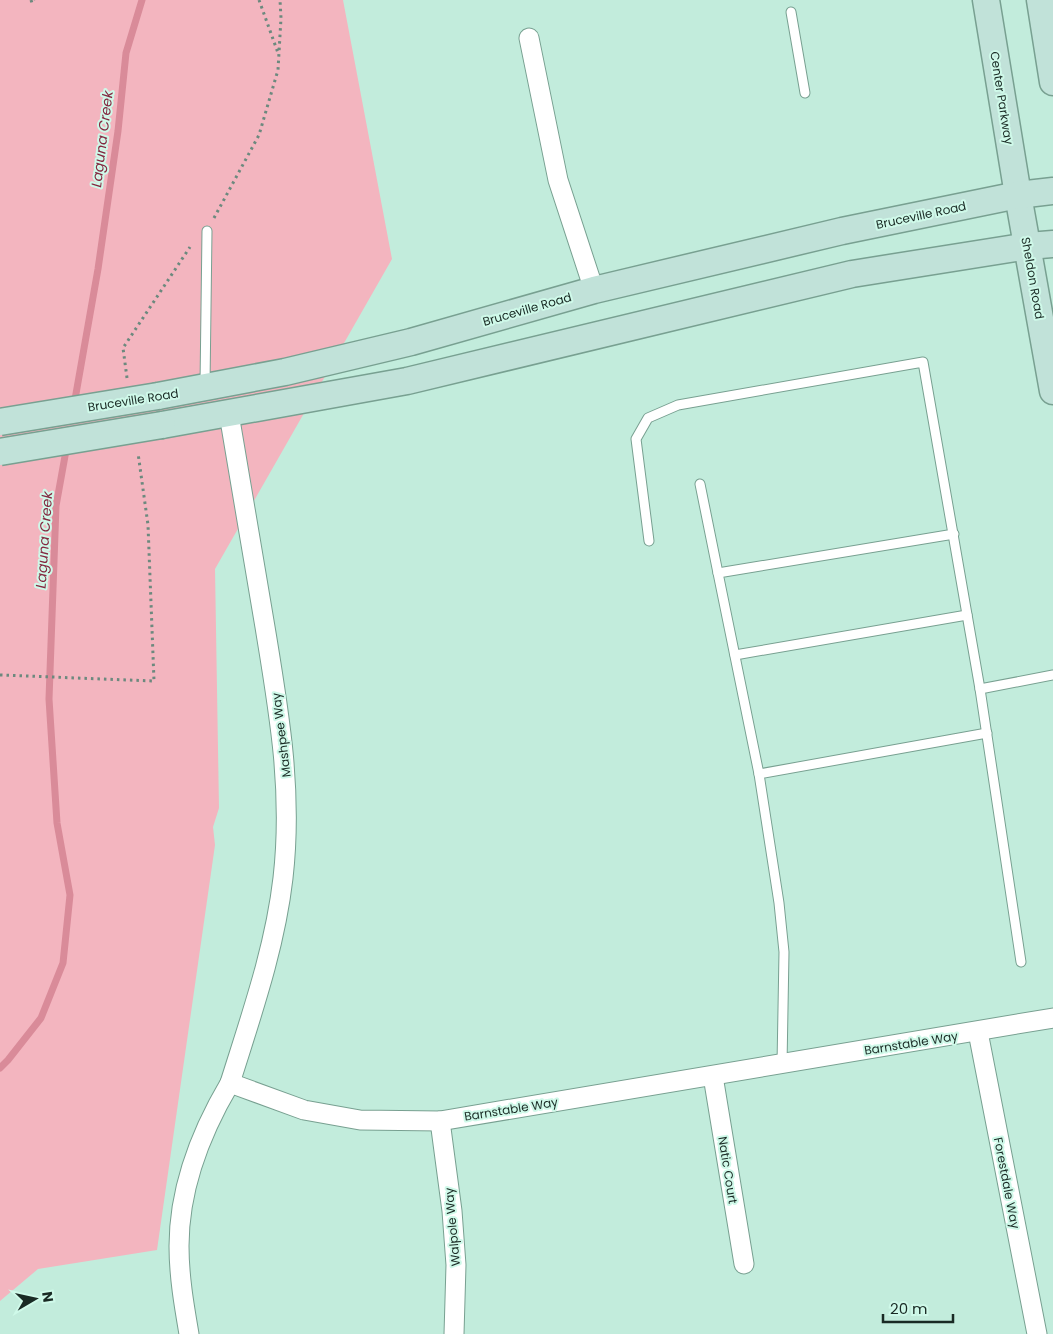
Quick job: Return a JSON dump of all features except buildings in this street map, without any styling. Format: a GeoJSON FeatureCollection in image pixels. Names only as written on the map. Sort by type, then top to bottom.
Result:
{"type":"FeatureCollection","features":[{"type":"Feature","properties":{"kind":"main road","name":"Center Parkway"},"geometry":{"type":"LineString","coordinates":[[986,0],[1018,195]]}},
{"type":"Feature","properties":{"kind":"main road"},"geometry":{"type":"LineString","coordinates":[[1040,0],[1053,82]]}},
{"type":"Feature","properties":{"kind":"main road","name":"Bruceville Road"},"geometry":{"type":"LineString","coordinates":[[0,422],[205,388],[284,372],[410,342],[594,290],[842,231],[1018,195],[1053,191]]}},
{"type":"Feature","properties":{"kind":"main road","name":"Sheldon Road"},"geometry":{"type":"LineString","coordinates":[[1018,195],[1040,245],[1053,391]]}},
{"type":"Feature","properties":{"kind":"main road"},"geometry":{"type":"LineString","coordinates":[[0,452],[230,414],[407,380],[852,274],[1040,245]]}},
{"type":"Feature","properties":{"kind":"street"},"geometry":{"type":"LineString","coordinates":[[529,38],[558,180],[594,290]]}},
{"type":"Feature","properties":{"kind":"street","name":"Mashpee Way"},"geometry":{"type":"LineString","coordinates":[[230,414],[278,703],[286,764],[287,816],[283,878],[274,935],[230,1083]]}},
{"type":"Feature","properties":{"kind":"street","name":"Barnstable Way"},"geometry":{"type":"LineString","coordinates":[[230,1083],[304,1110],[360,1120],[440,1121],[1053,1018]]}},
{"type":"Feature","properties":{"kind":"street","name":"Forestdale Way"},"geometry":{"type":"LineString","coordinates":[[978,1032],[1037,1334]]}},
{"type":"Feature","properties":{"kind":"street","name":"Natic Court"},"geometry":{"type":"LineString","coordinates":[[713,1076],[744,1264]]}},
{"type":"Feature","properties":{"kind":"street"},"geometry":{"type":"LineString","coordinates":[[189,1334],[182,1288],[179,1247],[181,1212],[192,1167],[212,1114],[230,1083]]}},
{"type":"Feature","properties":{"kind":"street","name":"Walpole Way"},"geometry":{"type":"LineString","coordinates":[[440,1121],[452,1211],[456,1264],[454,1334]]}},
{"type":"Feature","properties":{"kind":"lane"},"geometry":{"type":"LineString","coordinates":[[791,12],[805,93]]}},
{"type":"Feature","properties":{"kind":"lane"},"geometry":{"type":"LineString","coordinates":[[205,388],[207,231]]}},
{"type":"Feature","properties":{"kind":"lane"},"geometry":{"type":"LineString","coordinates":[[649,541],[636,439],[648,418],[678,405],[923,362],[980,689],[1021,962]]}},
{"type":"Feature","properties":{"kind":"lane"},"geometry":{"type":"LineString","coordinates":[[700,484],[759,774],[779,903],[784,952],[782,1065]]}},
{"type":"Feature","properties":{"kind":"lane"},"geometry":{"type":"LineString","coordinates":[[718,573],[954,534]]}},
{"type":"Feature","properties":{"kind":"lane"},"geometry":{"type":"LineString","coordinates":[[735,655],[967,616]]}},
{"type":"Feature","properties":{"kind":"lane"},"geometry":{"type":"LineString","coordinates":[[980,689],[1053,675]]}},
{"type":"Feature","properties":{"kind":"lane"},"geometry":{"type":"LineString","coordinates":[[759,774],[987,733]]}},
{"type":"Feature","properties":{"kind":"path"},"geometry":{"type":"LineString","coordinates":[[259,0],[279,55]]}},
{"type":"Feature","properties":{"kind":"path"},"geometry":{"type":"LineString","coordinates":[[207,231],[260,135],[278,70],[281,18],[280,0]]}},
{"type":"Feature","properties":{"kind":"path"},"geometry":{"type":"LineString","coordinates":[[0,675],[154,681],[151,586]]}},
{"type":"Feature","properties":{"kind":"shaded area"},"geometry":{"type":"Polygon","coordinates":[[[0,0],[343,0],[392,259],[215,569],[219,808],[213,827],[215,845],[157,1250],[38,1269],[0,1301],[0,0]]]}},
{"type":"Feature","properties":{"kind":"waterway","name":"Laguna Creek"},"geometry":{"type":"LineString","coordinates":[[74,405],[98,269],[118,131],[126,53],[142,0]]}},
{"type":"Feature","properties":{"kind":"waterway","name":"Laguna Creek"},"geometry":{"type":"LineString","coordinates":[[0,1068],[41,1018],[63,963],[70,895],[57,823],[49,699],[56,506],[67,445]]}}]}
